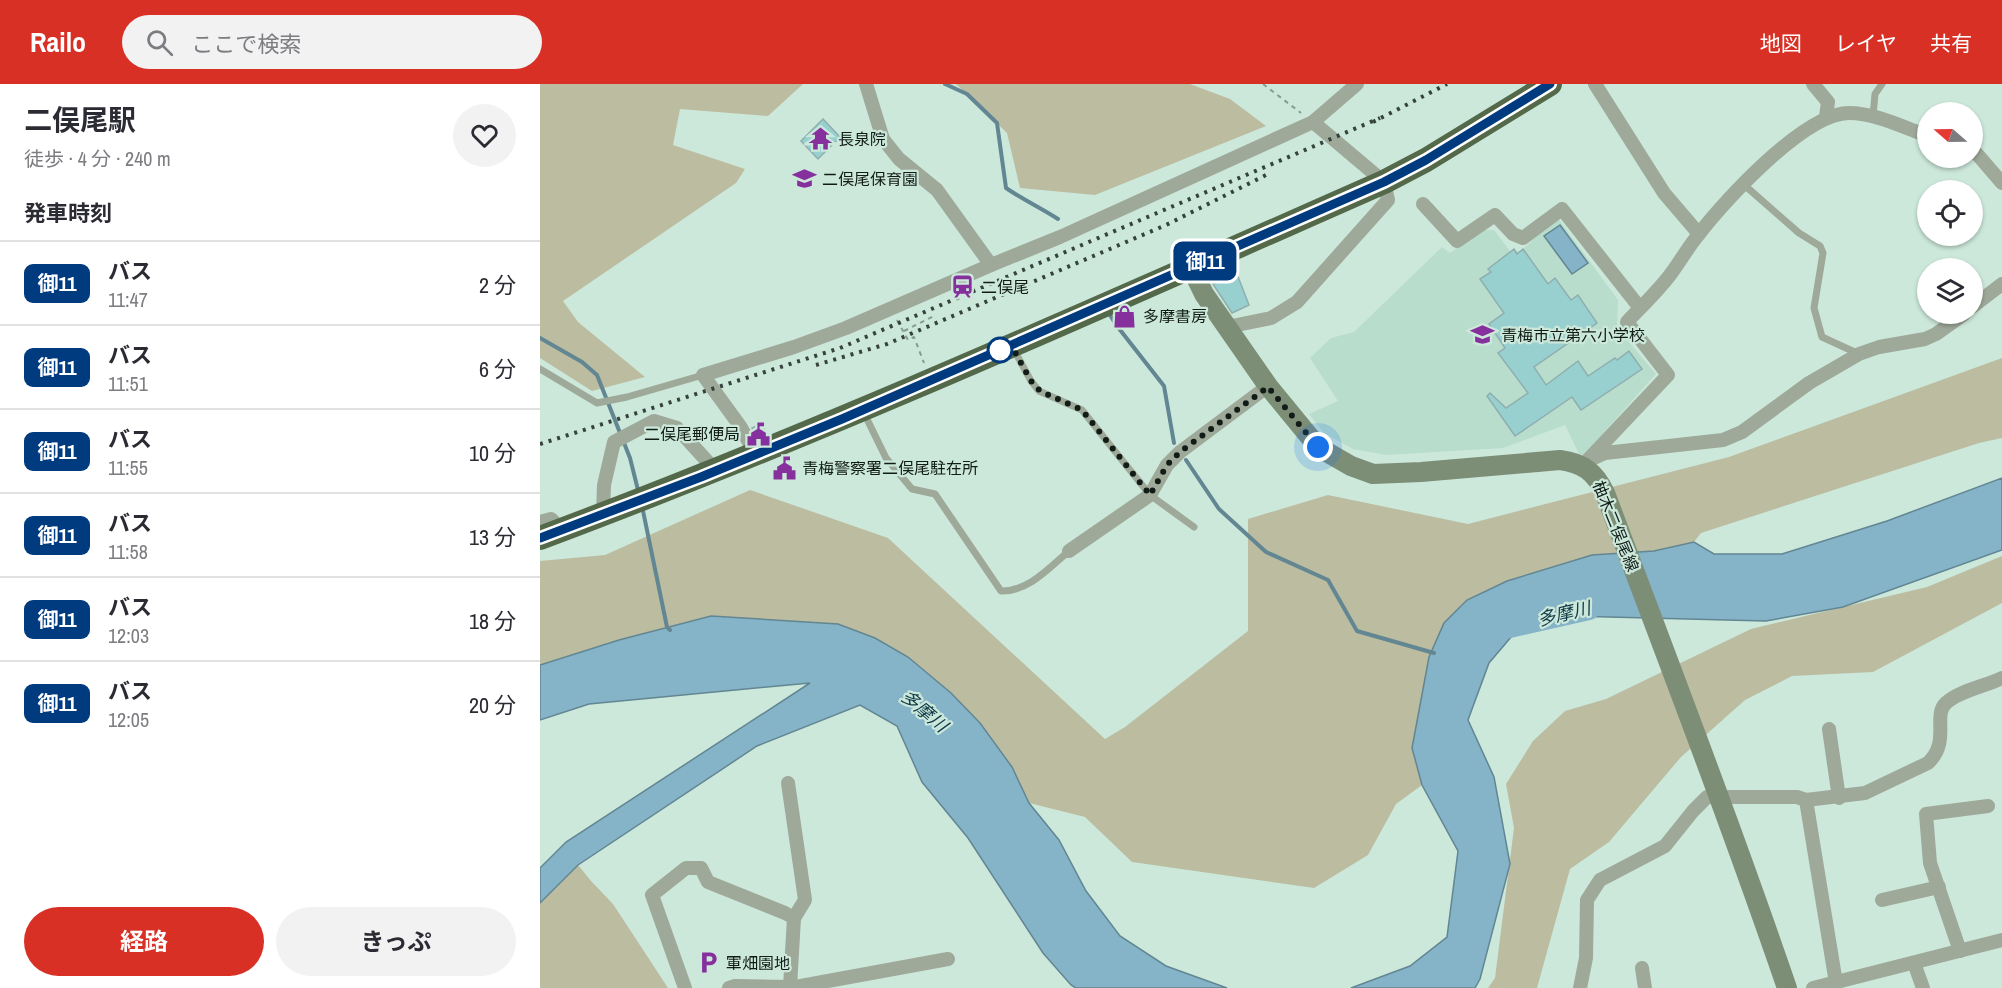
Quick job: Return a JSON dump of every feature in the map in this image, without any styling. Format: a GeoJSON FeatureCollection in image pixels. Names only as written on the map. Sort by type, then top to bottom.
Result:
{"type":"FeatureCollection","features":[{"type":"Feature","properties":{"kind":"highway"},"geometry":{"type":"LineString","coordinates":[[547,530],[607,513],[756,455],[1384,182],[1426,160],[1550,84]]}},
{"type":"Feature","properties":{"kind":"main road","name":"柚木二俣尾線"},"geometry":{"type":"LineString","coordinates":[[1191,267],[1204,294],[1268,387],[1318,447],[1352,466],[1373,474],[1569,461],[1583,465],[1594,475],[1605,493],[1759,908],[1786,988]]}},
{"type":"Feature","properties":{"kind":"street"},"geometry":{"type":"LineString","coordinates":[[866,84],[883,139],[899,159],[937,190],[991,265]]}},
{"type":"Feature","properties":{"kind":"street"},"geometry":{"type":"LineString","coordinates":[[756,455],[740,426],[703,375],[794,347],[846,328],[1060,237],[1313,122],[1357,84]]}},
{"type":"Feature","properties":{"kind":"street"},"geometry":{"type":"LineString","coordinates":[[1595,84],[1664,193],[1699,234]]}},
{"type":"Feature","properties":{"kind":"street"},"geometry":{"type":"LineString","coordinates":[[1813,84],[1827,102],[1826,117]]}},
{"type":"Feature","properties":{"kind":"street"},"geometry":{"type":"LineString","coordinates":[[1583,465],[1668,375],[1627,322],[1669,276],[1699,234],[1742,183],[1811,125],[1826,117],[1848,113],[1873,116],[1917,132]]}},
{"type":"Feature","properties":{"kind":"street"},"geometry":{"type":"LineString","coordinates":[[1227,327],[1271,318],[1297,302],[1388,200],[1384,182],[1313,122]]}},
{"type":"Feature","properties":{"kind":"street"},"geometry":{"type":"LineString","coordinates":[[1983,161],[2002,183]]}},
{"type":"Feature","properties":{"kind":"street"},"geometry":{"type":"LineString","coordinates":[[1423,204],[1457,241],[1495,215],[1513,234],[1523,238],[1562,208],[1640,308]]}},
{"type":"Feature","properties":{"kind":"street"},"geometry":{"type":"LineString","coordinates":[[1983,299],[2002,284]]}},
{"type":"Feature","properties":{"kind":"street"},"geometry":{"type":"LineString","coordinates":[[1583,465],[1605,453],[1723,440],[1742,432],[1809,383],[1859,354],[1879,347],[1925,339],[1951,324]]}},
{"type":"Feature","properties":{"kind":"street"},"geometry":{"type":"LineString","coordinates":[[1069,552],[1150,495],[1167,465],[1180,452],[1268,387]]}},
{"type":"Feature","properties":{"kind":"street"},"geometry":{"type":"LineString","coordinates":[[607,513],[604,485],[614,442],[629,432],[654,421],[677,428],[709,474]]}},
{"type":"Feature","properties":{"kind":"street"},"geometry":{"type":"LineString","coordinates":[[1580,988],[1586,958],[1587,900],[1600,880],[1665,846],[1707,797],[1797,797],[1806,800],[1839,798],[1865,793],[1928,763],[1936,755],[1940,745],[1940,714],[1945,704],[2002,678]]}},
{"type":"Feature","properties":{"kind":"street"},"geometry":{"type":"LineString","coordinates":[[1829,729],[1839,798]]}},
{"type":"Feature","properties":{"kind":"street"},"geometry":{"type":"LineString","coordinates":[[788,783],[805,900],[794,918],[790,987]]}},
{"type":"Feature","properties":{"kind":"street"},"geometry":{"type":"LineString","coordinates":[[1806,800],[1836,983]]}},
{"type":"Feature","properties":{"kind":"street"},"geometry":{"type":"LineString","coordinates":[[1960,951],[1930,862],[1926,814],[1988,806]]}},
{"type":"Feature","properties":{"kind":"street"},"geometry":{"type":"LineString","coordinates":[[685,988],[652,895],[686,868],[701,868],[708,882],[794,918]]}},
{"type":"Feature","properties":{"kind":"street"},"geometry":{"type":"LineString","coordinates":[[1882,900],[1939,887]]}},
{"type":"Feature","properties":{"kind":"street"},"geometry":{"type":"LineString","coordinates":[[1813,988],[2002,940]]}},
{"type":"Feature","properties":{"kind":"street"},"geometry":{"type":"LineString","coordinates":[[729,988],[735,986],[790,987],[948,959]]}},
{"type":"Feature","properties":{"kind":"street"},"geometry":{"type":"LineString","coordinates":[[1914,963],[1923,988]]}},
{"type":"Feature","properties":{"kind":"street"},"geometry":{"type":"LineString","coordinates":[[1642,968],[1645,988]]}},
{"type":"Feature","properties":{"kind":"lane"},"geometry":{"type":"LineString","coordinates":[[1873,116],[1875,94],[1882,84]]}},
{"type":"Feature","properties":{"kind":"lane"},"geometry":{"type":"LineString","coordinates":[[1742,183],[1799,233],[1820,246],[1823,253],[1814,308],[1822,337],[1859,354]]}},
{"type":"Feature","properties":{"kind":"lane"},"geometry":{"type":"LineString","coordinates":[[1011,345],[1031,381],[1040,391],[1082,410],[1150,495],[1194,527]]}},
{"type":"Feature","properties":{"kind":"lane"},"geometry":{"type":"LineString","coordinates":[[540,369],[597,403],[627,397],[703,375]]}},
{"type":"Feature","properties":{"kind":"lane"},"geometry":{"type":"LineString","coordinates":[[863,410],[886,458],[912,489],[935,494],[1001,591],[1011,591],[1036,580],[1069,552]]}},
{"type":"Feature","properties":{"kind":"path"},"geometry":{"type":"LineString","coordinates":[[1263,84],[1313,122]]}},
{"type":"Feature","properties":{"kind":"path"},"geometry":{"type":"LineString","coordinates":[[921,354],[914,337],[908,340],[902,330],[934,316]]}},
{"type":"Feature","properties":{"kind":"shaded area"},"geometry":{"type":"Polygon","coordinates":[[[540,84],[803,84],[768,116],[680,109],[673,145],[745,169],[736,183],[563,301],[578,322],[645,377],[592,391],[540,358],[540,84]]]}},
{"type":"Feature","properties":{"kind":"shaded area"},"geometry":{"type":"Polygon","coordinates":[[[956,84],[1190,84],[1230,99],[1266,126],[1095,195],[1020,188],[1007,133],[956,84]]]}},
{"type":"Feature","properties":{"kind":"shaded area","name":"青梅市立第六小学校"},"geometry":{"type":"Polygon","coordinates":[[[1557,217],[1618,300],[1617,328],[1656,374],[1581,458],[1565,425],[1503,448],[1386,455],[1353,449],[1324,433],[1309,414],[1338,401],[1310,358],[1331,338],[1354,332],[1442,247],[1450,253],[1482,230],[1494,230],[1510,251],[1521,251],[1557,217]]]}},
{"type":"Feature","properties":{"kind":"shaded area"},"geometry":{"type":"Polygon","coordinates":[[[2002,358],[2002,438],[1979,443],[1701,533],[1694,542],[1654,551],[1592,555],[1507,581],[1412,748],[1422,785],[1396,804],[1368,855],[1314,888],[1132,862],[1085,817],[1029,803],[1012,767],[980,723],[951,693],[908,657],[875,638],[838,624],[619,640],[540,665],[540,561],[605,555],[750,490],[888,538],[1105,739],[1125,727],[1248,631],[1248,519],[1328,495],[1468,524],[1729,457],[2002,358]]]}},
{"type":"Feature","properties":{"kind":"shaded area"},"geometry":{"type":"Polygon","coordinates":[[[2002,556],[2002,603],[1873,672],[1792,676],[1745,700],[1681,757],[1609,842],[1570,869],[1537,988],[1488,988],[1495,978],[1514,828],[1506,784],[1533,741],[1565,711],[1606,699],[1751,629],[1927,587],[2002,556]]]}},
{"type":"Feature","properties":{"kind":"shaded area"},"geometry":{"type":"Polygon","coordinates":[[[578,865],[613,904],[668,988],[540,988],[540,903],[578,865]]]}},
{"type":"Feature","properties":{"kind":"water"},"geometry":{"type":"Polygon","coordinates":[[[1560,225],[1588,263],[1572,274],[1544,236],[1560,225]]]}},
{"type":"Feature","properties":{"kind":"water"},"geometry":{"type":"Polygon","coordinates":[[[2002,478],[2002,550],[1843,607],[1766,621],[1530,615],[1489,663],[1468,720],[1494,777],[1510,864],[1480,979],[1475,988],[1351,988],[1410,966],[1447,937],[1458,851],[1422,785],[1412,748],[1429,657],[1444,623],[1467,600],[1507,581],[1592,555],[1654,551],[1694,542],[1714,554],[1782,554],[1887,521],[2002,478]]]}},
{"type":"Feature","properties":{"kind":"water"},"geometry":{"type":"Polygon","coordinates":[[[711,616],[838,624],[875,638],[908,657],[951,693],[980,723],[1012,767],[1029,803],[1059,840],[1086,891],[1120,936],[1166,966],[1227,988],[1076,988],[1071,985],[1043,953],[968,838],[922,782],[897,726],[860,705],[757,746],[578,865],[540,903],[540,868],[566,842],[810,683],[589,704],[540,720],[540,665],[619,640],[711,616]]]}},
{"type":"Feature","properties":{"kind":"building","name":"長泉院"},"geometry":{"type":"Polygon","coordinates":[[[823,119],[840,137],[818,159],[801,141],[823,119]]]}},
{"type":"Feature","properties":{"kind":"building"},"geometry":{"type":"Polygon","coordinates":[[[1514,249],[1517,254],[1523,249],[1548,284],[1555,278],[1571,300],[1578,295],[1597,323],[1534,367],[1546,385],[1578,361],[1588,376],[1629,351],[1642,369],[1581,410],[1572,397],[1515,436],[1487,396],[1490,393],[1506,408],[1528,393],[1498,353],[1505,348],[1489,324],[1504,313],[1480,279],[1491,272],[1488,269],[1514,249]]]}},
{"type":"Feature","properties":{"kind":"building"},"geometry":{"type":"Polygon","coordinates":[[[1237,274],[1249,305],[1232,313],[1213,284],[1237,274]]]}},
{"type":"Feature","properties":{"kind":"building","name":"多摩書房"},"geometry":{"type":"Polygon","coordinates":[[[1130,310],[1135,322],[1119,322],[1116,316],[1130,310]]]}},
{"type":"Feature","properties":{"kind":"building"},"geometry":{"type":"Polygon","coordinates":[[[762,423],[766,434],[757,438],[752,428],[762,423]]]}},
{"type":"Feature","properties":{"kind":"waterway"},"geometry":{"type":"LineString","coordinates":[[945,84],[967,94],[997,123],[1006,188],[1058,219]]}},
{"type":"Feature","properties":{"kind":"waterway"},"geometry":{"type":"LineString","coordinates":[[1110,315],[1164,386],[1174,443]]}},
{"type":"Feature","properties":{"kind":"waterway"},"geometry":{"type":"LineString","coordinates":[[540,338],[582,362],[597,375],[630,458],[638,490]]}},
{"type":"Feature","properties":{"kind":"waterway"},"geometry":{"type":"LineString","coordinates":[[1186,460],[1219,509],[1266,552],[1328,580],[1357,631],[1434,653]]}},
{"type":"Feature","properties":{"kind":"waterway"},"geometry":{"type":"LineString","coordinates":[[642,506],[667,627],[670,630]]}},
{"type":"Feature","properties":{"kind":"waterway","name":"多摩川"},"geometry":{"type":"LineString","coordinates":[[1492,631],[1589,609]]}},
{"type":"Feature","properties":{"kind":"railway"},"geometry":{"type":"LineString","coordinates":[[1373,122],[1447,84]]}},
{"type":"Feature","properties":{"kind":"railway"},"geometry":{"type":"LineString","coordinates":[[540,444],[840,348],[1380,118]]}},
{"type":"Feature","properties":{"kind":"railway"},"geometry":{"type":"LineString","coordinates":[[816,365],[887,344],[1166,225],[1268,174]]}},
{"type":"Feature","properties":{"kind":"bus line","name":"御11"},"geometry":{"type":"LineString","coordinates":[[540,538],[701,477],[842,419],[1384,182],[1426,160],[1550,84]]}},
{"type":"Feature","properties":{"kind":"place","name":"長泉院"},"geometry":{"type":"Point","coordinates":[820,139]}},
{"type":"Feature","properties":{"kind":"place","name":"二俣尾保育園"},"geometry":{"type":"Point","coordinates":[804,179]}},
{"type":"Feature","properties":{"kind":"place","name":"二俣尾"},"geometry":{"type":"Point","coordinates":[963,287]}},
{"type":"Feature","properties":{"kind":"place","name":"多摩書房"},"geometry":{"type":"Point","coordinates":[1125,316]}},
{"type":"Feature","properties":{"kind":"place","name":"青梅市立第六小学校"},"geometry":{"type":"Point","coordinates":[1483,335]}},
{"type":"Feature","properties":{"kind":"place","name":"二俣尾郵便局"},"geometry":{"type":"Point","coordinates":[758,434]}},
{"type":"Feature","properties":{"kind":"place","name":"青梅警察署二俣尾駐在所"},"geometry":{"type":"Point","coordinates":[784,468]}},
{"type":"Feature","properties":{"kind":"place","name":"軍畑園地"},"geometry":{"type":"Point","coordinates":[708,963]}},
{"type":"Feature","properties":{"kind":"route"},"geometry":{"type":"LineString","coordinates":[[1000,350],[1011,345],[1031,381],[1040,391],[1082,410],[1150,495],[1167,465],[1180,452],[1268,387],[1318,447]]}}]}
